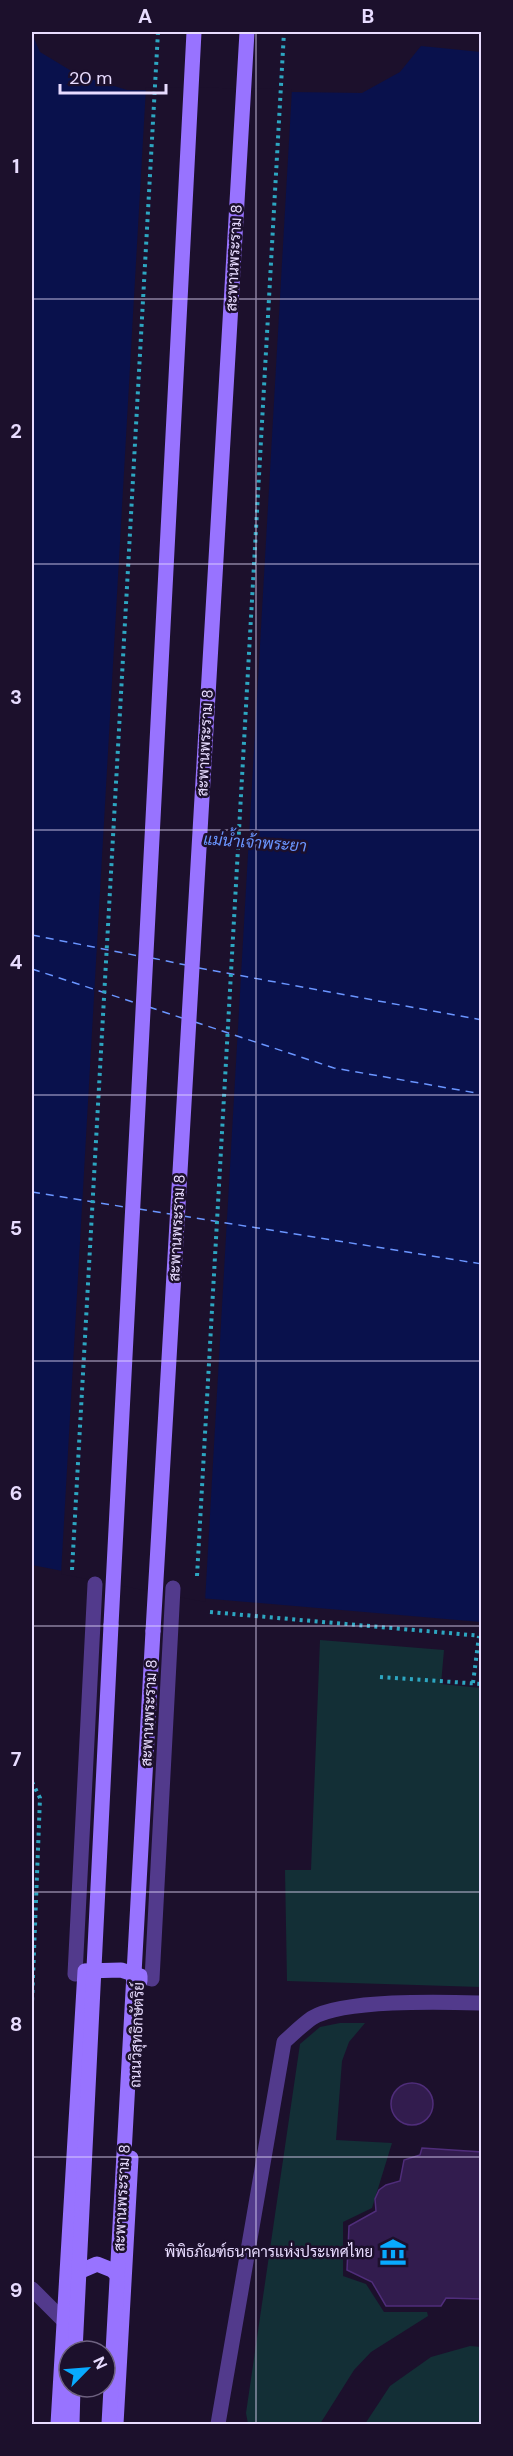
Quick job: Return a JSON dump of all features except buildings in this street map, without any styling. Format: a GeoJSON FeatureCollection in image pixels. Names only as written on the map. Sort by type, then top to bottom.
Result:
{"type":"FeatureCollection","features":[{"type":"Feature","properties":{"kind":"main road"},"geometry":{"type":"LineString","coordinates":[[76,2339],[194,32]]}},
{"type":"Feature","properties":{"kind":"main road","name":"สะพานพระราม 8"},"geometry":{"type":"LineString","coordinates":[[109,2424],[247,32]]}},
{"type":"Feature","properties":{"kind":"main road","name":"ถนนวิสุทธิกษัตริย์"},"geometry":{"type":"LineString","coordinates":[[85,1971],[121,1970],[140,1976],[116,2424]]}},
{"type":"Feature","properties":{"kind":"main road"},"geometry":{"type":"LineString","coordinates":[[58,2424],[85,1971]]}},
{"type":"Feature","properties":{"kind":"main road"},"geometry":{"type":"LineString","coordinates":[[67,2278],[97,2265],[112,2270],[125,2283]]}},
{"type":"Feature","properties":{"kind":"main road"},"geometry":{"type":"LineString","coordinates":[[72,2424],[73,2399]]}},
{"type":"Feature","properties":{"kind":"street"},"geometry":{"type":"LineString","coordinates":[[85,1971],[75,1974],[95,1584]]}},
{"type":"Feature","properties":{"kind":"street"},"geometry":{"type":"LineString","coordinates":[[140,1976],[152,1979],[173,1588]]}},
{"type":"Feature","properties":{"kind":"street"},"geometry":{"type":"LineString","coordinates":[[218,2424],[284,2042],[314,2017],[355,2006],[434,2002],[482,2003]]}},
{"type":"Feature","properties":{"kind":"street"},"geometry":{"type":"LineString","coordinates":[[32,2289],[64,2320]]}},
{"type":"Feature","properties":{"kind":"path"},"geometry":{"type":"LineString","coordinates":[[74,1548],[158,32]]}},
{"type":"Feature","properties":{"kind":"path"},"geometry":{"type":"LineString","coordinates":[[198,1563],[284,32]]}},
{"type":"Feature","properties":{"kind":"path"},"geometry":{"type":"LineString","coordinates":[[210,1612],[480,1636],[473,1683]]}},
{"type":"Feature","properties":{"kind":"path"},"geometry":{"type":"LineString","coordinates":[[380,1677],[482,1683]]}},
{"type":"Feature","properties":{"kind":"path"},"geometry":{"type":"LineString","coordinates":[[32,1782],[40,1798],[32,2003]]}},
{"type":"Feature","properties":{"kind":"green space"},"geometry":{"type":"Polygon","coordinates":[[[320,1640],[444,1650],[441,1684],[481,1688],[481,1987],[287,1981],[285,1870],[311,1870],[320,1640]]]}},
{"type":"Feature","properties":{"kind":"green space"},"geometry":{"type":"Polygon","coordinates":[[[340,2023],[365,2023],[349,2042],[342,2061],[336,2140],[392,2143],[372,2208],[343,2222],[343,2276],[366,2284],[384,2312],[427,2312],[428,2316],[371,2352],[354,2370],[320,2424],[248,2424],[246,2413],[300,2044],[320,2027],[340,2023]]]}},
{"type":"Feature","properties":{"kind":"green space"},"geometry":{"type":"Polygon","coordinates":[[[470,2346],[481,2347],[481,2424],[365,2424],[390,2386],[431,2357],[470,2346]]]}},
{"type":"Feature","properties":{"kind":"water","name":"แม่น้ำเจ้าพระยา"},"geometry":{"type":"Polygon","coordinates":[[[32,34],[40,52],[78,75],[127,90],[362,93],[400,72],[421,46],[481,52],[481,1622],[200,1598],[32,1565],[32,34]]]}},
{"type":"Feature","properties":{"kind":"pier"},"geometry":{"type":"Polygon","coordinates":[[[146,87],[292,89],[205,1602],[61,1574],[146,87]]]}},
{"type":"Feature","properties":{"kind":"ferry route"},"geometry":{"type":"LineString","coordinates":[[32,935],[139,956]]}},
{"type":"Feature","properties":{"kind":"ferry route"},"geometry":{"type":"LineString","coordinates":[[152,958],[186,965]]}},
{"type":"Feature","properties":{"kind":"ferry route"},"geometry":{"type":"LineString","coordinates":[[199,968],[482,1020]]}},
{"type":"Feature","properties":{"kind":"ferry route"},"geometry":{"type":"LineString","coordinates":[[32,969],[136,1003]]}},
{"type":"Feature","properties":{"kind":"ferry route"},"geometry":{"type":"LineString","coordinates":[[149,1007],[182,1018]]}},
{"type":"Feature","properties":{"kind":"ferry route"},"geometry":{"type":"LineString","coordinates":[[195,1022],[334,1068],[482,1094]]}},
{"type":"Feature","properties":{"kind":"ferry route"},"geometry":{"type":"LineString","coordinates":[[32,1192],[125,1207]]}},
{"type":"Feature","properties":{"kind":"ferry route"},"geometry":{"type":"LineString","coordinates":[[139,1209],[170,1214]]}},
{"type":"Feature","properties":{"kind":"ferry route"},"geometry":{"type":"LineString","coordinates":[[183,1216],[482,1264]]}},
{"type":"Feature","properties":{"kind":"place","name":"พิพิธภัณฑ์ธนาคารแห่งประเทศไทย"},"geometry":{"type":"Point","coordinates":[393,2252]}}]}
